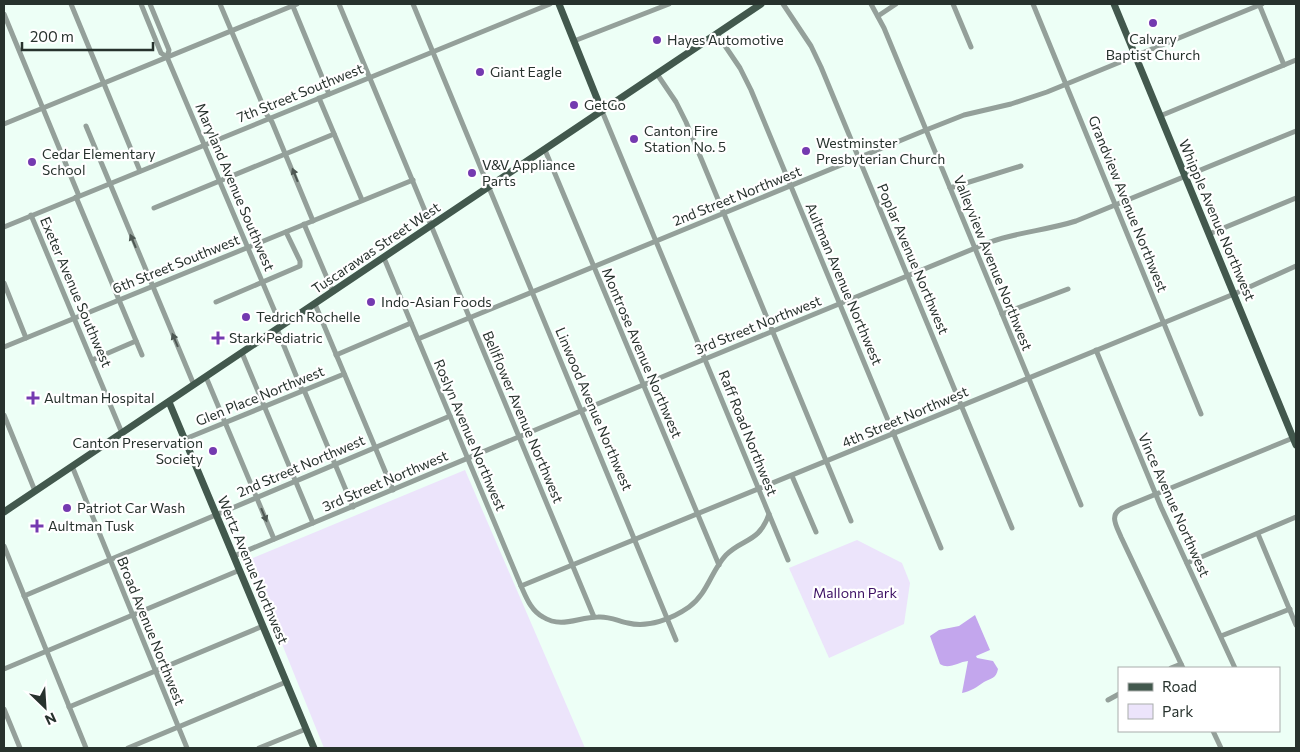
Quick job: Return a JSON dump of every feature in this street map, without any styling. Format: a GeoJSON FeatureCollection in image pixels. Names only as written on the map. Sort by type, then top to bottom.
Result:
{"type":"FeatureCollection","features":[{"type":"Feature","properties":{"kind":"main road"},"geometry":{"type":"LineString","coordinates":[[560,4],[602,111]]}},
{"type":"Feature","properties":{"kind":"main road","name":"Tuscarawas Street West"},"geometry":{"type":"LineString","coordinates":[[4,512],[761,4]]}},
{"type":"Feature","properties":{"kind":"main road","name":"Whipple Avenue Northwest"},"geometry":{"type":"LineString","coordinates":[[1114,4],[1295,442]]}},
{"type":"Feature","properties":{"kind":"main road","name":"Wertz Avenue Northwest"},"geometry":{"type":"LineString","coordinates":[[169,402],[314,748]]}},
{"type":"Feature","properties":{"kind":"street"},"geometry":{"type":"LineString","coordinates":[[71,4],[140,170]]}},
{"type":"Feature","properties":{"kind":"street","name":"Maryland Avenue Southwest"},"geometry":{"type":"LineString","coordinates":[[141,4],[161,53],[168,57]]}},
{"type":"Feature","properties":{"kind":"street","name":"Maryland Avenue Southwest"},"geometry":{"type":"LineString","coordinates":[[150,4],[169,50],[168,57],[263,282],[303,390],[353,507]]}},
{"type":"Feature","properties":{"kind":"street"},"geometry":{"type":"LineString","coordinates":[[220,4],[313,221]]}},
{"type":"Feature","properties":{"kind":"street"},"geometry":{"type":"LineString","coordinates":[[4,124],[294,4],[329,94]]}},
{"type":"Feature","properties":{"kind":"street","name":"Bellflower Avenue Northwest"},"geometry":{"type":"LineString","coordinates":[[339,4],[594,617]]}},
{"type":"Feature","properties":{"kind":"street","name":"Linwood Avenue Northwest"},"geometry":{"type":"LineString","coordinates":[[413,4],[636,539],[676,640]]}},
{"type":"Feature","properties":{"kind":"street","name":"7th Street Southwest"},"geometry":{"type":"LineString","coordinates":[[4,224],[31,215],[550,4]]}},
{"type":"Feature","properties":{"kind":"street"},"geometry":{"type":"LineString","coordinates":[[574,41],[669,4]]}},
{"type":"Feature","properties":{"kind":"street","name":"Poplar Avenue Northwest"},"geometry":{"type":"LineString","coordinates":[[783,4],[816,55],[1012,528]]}},
{"type":"Feature","properties":{"kind":"street","name":"Valleyview Avenue Northwest"},"geometry":{"type":"LineString","coordinates":[[871,4],[878,16],[926,130],[1081,505]]}},
{"type":"Feature","properties":{"kind":"street"},"geometry":{"type":"LineString","coordinates":[[878,16],[896,4]]}},
{"type":"Feature","properties":{"kind":"street"},"geometry":{"type":"LineString","coordinates":[[953,4],[971,47]]}},
{"type":"Feature","properties":{"kind":"street","name":"Grandview Avenue Northwest"},"geometry":{"type":"LineString","coordinates":[[1033,4],[1201,414]]}},
{"type":"Feature","properties":{"kind":"street"},"geometry":{"type":"LineString","coordinates":[[1260,4],[1284,65]]}},
{"type":"Feature","properties":{"kind":"street","name":"2nd Street Northwest"},"geometry":{"type":"LineString","coordinates":[[418,339],[926,130],[964,115],[1026,100],[1260,4]]}},
{"type":"Feature","properties":{"kind":"street"},"geometry":{"type":"LineString","coordinates":[[4,14],[6,26],[43,108],[142,355]]}},
{"type":"Feature","properties":{"kind":"street","name":"Aultman Avenue Northwest"},"geometry":{"type":"LineString","coordinates":[[716,34],[740,68],[751,90],[942,548]]}},
{"type":"Feature","properties":{"kind":"street"},"geometry":{"type":"LineString","coordinates":[[1160,116],[1296,60]]}},
{"type":"Feature","properties":{"kind":"street"},"geometry":{"type":"LineString","coordinates":[[657,74],[680,111],[851,521]]}},
{"type":"Feature","properties":{"kind":"street"},"geometry":{"type":"LineString","coordinates":[[319,98],[362,200]]}},
{"type":"Feature","properties":{"kind":"street","name":"Raff Road Northwest"},"geometry":{"type":"LineString","coordinates":[[602,111],[788,560]]}},
{"type":"Feature","properties":{"kind":"street"},"geometry":{"type":"LineString","coordinates":[[86,126],[194,385]]}},
{"type":"Feature","properties":{"kind":"street","name":"3rd Street Northwest"},"geometry":{"type":"LineString","coordinates":[[234,556],[519,436],[975,249],[1012,235],[1066,224],[1296,131]]}},
{"type":"Feature","properties":{"kind":"street"},"geometry":{"type":"LineString","coordinates":[[154,208],[334,134]]}},
{"type":"Feature","properties":{"kind":"street","name":"Montrose Avenue Northwest"},"geometry":{"type":"LineString","coordinates":[[545,150],[719,565]]}},
{"type":"Feature","properties":{"kind":"street"},"geometry":{"type":"LineString","coordinates":[[950,188],[1021,166]]}},
{"type":"Feature","properties":{"kind":"street","name":"6th Street Southwest"},"geometry":{"type":"LineString","coordinates":[[4,347],[413,180]]}},
{"type":"Feature","properties":{"kind":"street"},"geometry":{"type":"LineString","coordinates":[[1209,234],[1296,198]]}},
{"type":"Feature","properties":{"kind":"street","name":"Exeter Avenue Southwest"},"geometry":{"type":"LineString","coordinates":[[31,215],[122,433]]}},
{"type":"Feature","properties":{"kind":"street"},"geometry":{"type":"LineString","coordinates":[[304,224],[333,292]]}},
{"type":"Feature","properties":{"kind":"street"},"geometry":{"type":"LineString","coordinates":[[216,302],[300,266],[300,261],[286,232]]}},
{"type":"Feature","properties":{"kind":"street","name":"Roslyn Avenue Northwest"},"geometry":{"type":"LineString","coordinates":[[384,258],[467,459],[521,586],[532,607],[542,617],[561,623],[594,617]]}},
{"type":"Feature","properties":{"kind":"street","name":"4th Street Northwest"},"geometry":{"type":"LineString","coordinates":[[521,586],[1234,294],[1296,266]]}},
{"type":"Feature","properties":{"kind":"street"},"geometry":{"type":"LineString","coordinates":[[4,283],[26,338]]}},
{"type":"Feature","properties":{"kind":"street"},"geometry":{"type":"LineString","coordinates":[[1002,314],[1068,289]]}},
{"type":"Feature","properties":{"kind":"street"},"geometry":{"type":"LineString","coordinates":[[315,304],[393,490]]}},
{"type":"Feature","properties":{"kind":"street","name":"Glen Place Northwest"},"geometry":{"type":"LineString","coordinates":[[336,355],[411,323]]}},
{"type":"Feature","properties":{"kind":"street"},"geometry":{"type":"LineString","coordinates":[[92,360],[136,341]]}},
{"type":"Feature","properties":{"kind":"street","name":"Vince Avenue Northwest"},"geometry":{"type":"LineString","coordinates":[[1096,350],[1155,494],[1235,667]]}},
{"type":"Feature","properties":{"kind":"street"},"geometry":{"type":"LineString","coordinates":[[242,353],[313,524]]}},
{"type":"Feature","properties":{"kind":"street","name":"Glen Place Northwest"},"geometry":{"type":"LineString","coordinates":[[185,439],[344,374]]}},
{"type":"Feature","properties":{"kind":"street"},"geometry":{"type":"LineString","coordinates":[[206,377],[274,540]]}},
{"type":"Feature","properties":{"kind":"street"},"geometry":{"type":"LineString","coordinates":[[4,415],[36,491]]}},
{"type":"Feature","properties":{"kind":"street","name":"2nd Street Northwest"},"geometry":{"type":"LineString","coordinates":[[24,596],[450,416]]}},
{"type":"Feature","properties":{"kind":"street"},"geometry":{"type":"LineString","coordinates":[[1182,666],[1121,537],[1114,516],[1119,509],[1155,494],[1295,442]]}},
{"type":"Feature","properties":{"kind":"street","name":"Broad Avenue Northwest"},"geometry":{"type":"LineString","coordinates":[[72,466],[187,748]]}},
{"type":"Feature","properties":{"kind":"street"},"geometry":{"type":"LineString","coordinates":[[792,476],[816,532]]}},
{"type":"Feature","properties":{"kind":"street"},"geometry":{"type":"LineString","coordinates":[[594,617],[611,618],[640,625],[651,624],[684,610],[698,599],[706,589],[719,565],[734,549],[756,536],[769,514]]}},
{"type":"Feature","properties":{"kind":"street"},"geometry":{"type":"LineString","coordinates":[[1186,563],[1296,517]]}},
{"type":"Feature","properties":{"kind":"street"},"geometry":{"type":"LineString","coordinates":[[1258,534],[1296,625]]}},
{"type":"Feature","properties":{"kind":"street"},"geometry":{"type":"LineString","coordinates":[[4,546],[86,748]]}},
{"type":"Feature","properties":{"kind":"street"},"geometry":{"type":"LineString","coordinates":[[4,669],[240,570]]}},
{"type":"Feature","properties":{"kind":"street"},"geometry":{"type":"LineString","coordinates":[[1221,636],[1290,609]]}},
{"type":"Feature","properties":{"kind":"street"},"geometry":{"type":"LineString","coordinates":[[69,707],[263,626]]}},
{"type":"Feature","properties":{"kind":"street"},"geometry":{"type":"LineString","coordinates":[[128,748],[286,682]]}},
{"type":"Feature","properties":{"kind":"street"},"geometry":{"type":"LineString","coordinates":[[1108,700],[1118,695]]}},
{"type":"Feature","properties":{"kind":"street"},"geometry":{"type":"LineString","coordinates":[[4,709],[20,748]]}},
{"type":"Feature","properties":{"kind":"street"},"geometry":{"type":"LineString","coordinates":[[259,748],[306,729]]}},
{"type":"Feature","properties":{"kind":"street"},"geometry":{"type":"LineString","coordinates":[[1214,732],[1222,748]]}},
{"type":"Feature","properties":{"kind":"green space"},"geometry":{"type":"Polygon","coordinates":[[[465,470],[585,748],[324,748],[248,560],[465,470]]]}},
{"type":"Feature","properties":{"kind":"green space","name":"Mallonn Park"},"geometry":{"type":"Polygon","coordinates":[[[857,540],[902,563],[910,583],[904,624],[829,658],[789,568],[857,540]]]}},
{"type":"Feature","properties":{"kind":"shaded area"},"geometry":{"type":"Polygon","coordinates":[[[975,615],[990,650],[976,656],[977,658],[993,661],[998,669],[993,678],[962,693],[968,661],[943,666],[940,664],[930,636],[939,630],[959,626],[975,615]]]}},
{"type":"Feature","properties":{"kind":"place","name":"Calvary Baptist Church"},"geometry":{"type":"Point","coordinates":[1153,23]}},
{"type":"Feature","properties":{"kind":"place","name":"Hayes Automotive"},"geometry":{"type":"Point","coordinates":[657,40]}},
{"type":"Feature","properties":{"kind":"place","name":"Giant Eagle"},"geometry":{"type":"Point","coordinates":[480,72]}},
{"type":"Feature","properties":{"kind":"place","name":"GetGo"},"geometry":{"type":"Point","coordinates":[574,105]}},
{"type":"Feature","properties":{"kind":"place","name":"Canton Fire Station No. 5"},"geometry":{"type":"Point","coordinates":[634,139]}},
{"type":"Feature","properties":{"kind":"place","name":"Westminster Presbyterian Church"},"geometry":{"type":"Point","coordinates":[806,151]}},
{"type":"Feature","properties":{"kind":"place","name":"Cedar Elementary School"},"geometry":{"type":"Point","coordinates":[32,162]}},
{"type":"Feature","properties":{"kind":"place","name":"V&V Appliance Parts"},"geometry":{"type":"Point","coordinates":[472,173]}},
{"type":"Feature","properties":{"kind":"place","name":"Indo-Asian Foods"},"geometry":{"type":"Point","coordinates":[371,302]}},
{"type":"Feature","properties":{"kind":"place","name":"Tedrich Rochelle"},"geometry":{"type":"Point","coordinates":[246,317]}},
{"type":"Feature","properties":{"kind":"place","name":"Stark Pediatric"},"geometry":{"type":"Point","coordinates":[218,338]}},
{"type":"Feature","properties":{"kind":"place","name":"Aultman Hospital"},"geometry":{"type":"Point","coordinates":[33,398]}},
{"type":"Feature","properties":{"kind":"place","name":"Canton Preservation Society"},"geometry":{"type":"Point","coordinates":[213,451]}},
{"type":"Feature","properties":{"kind":"place","name":"Patriot Car Wash"},"geometry":{"type":"Point","coordinates":[67,508]}},
{"type":"Feature","properties":{"kind":"place","name":"Aultman Tusk"},"geometry":{"type":"Point","coordinates":[37,526]}}]}
